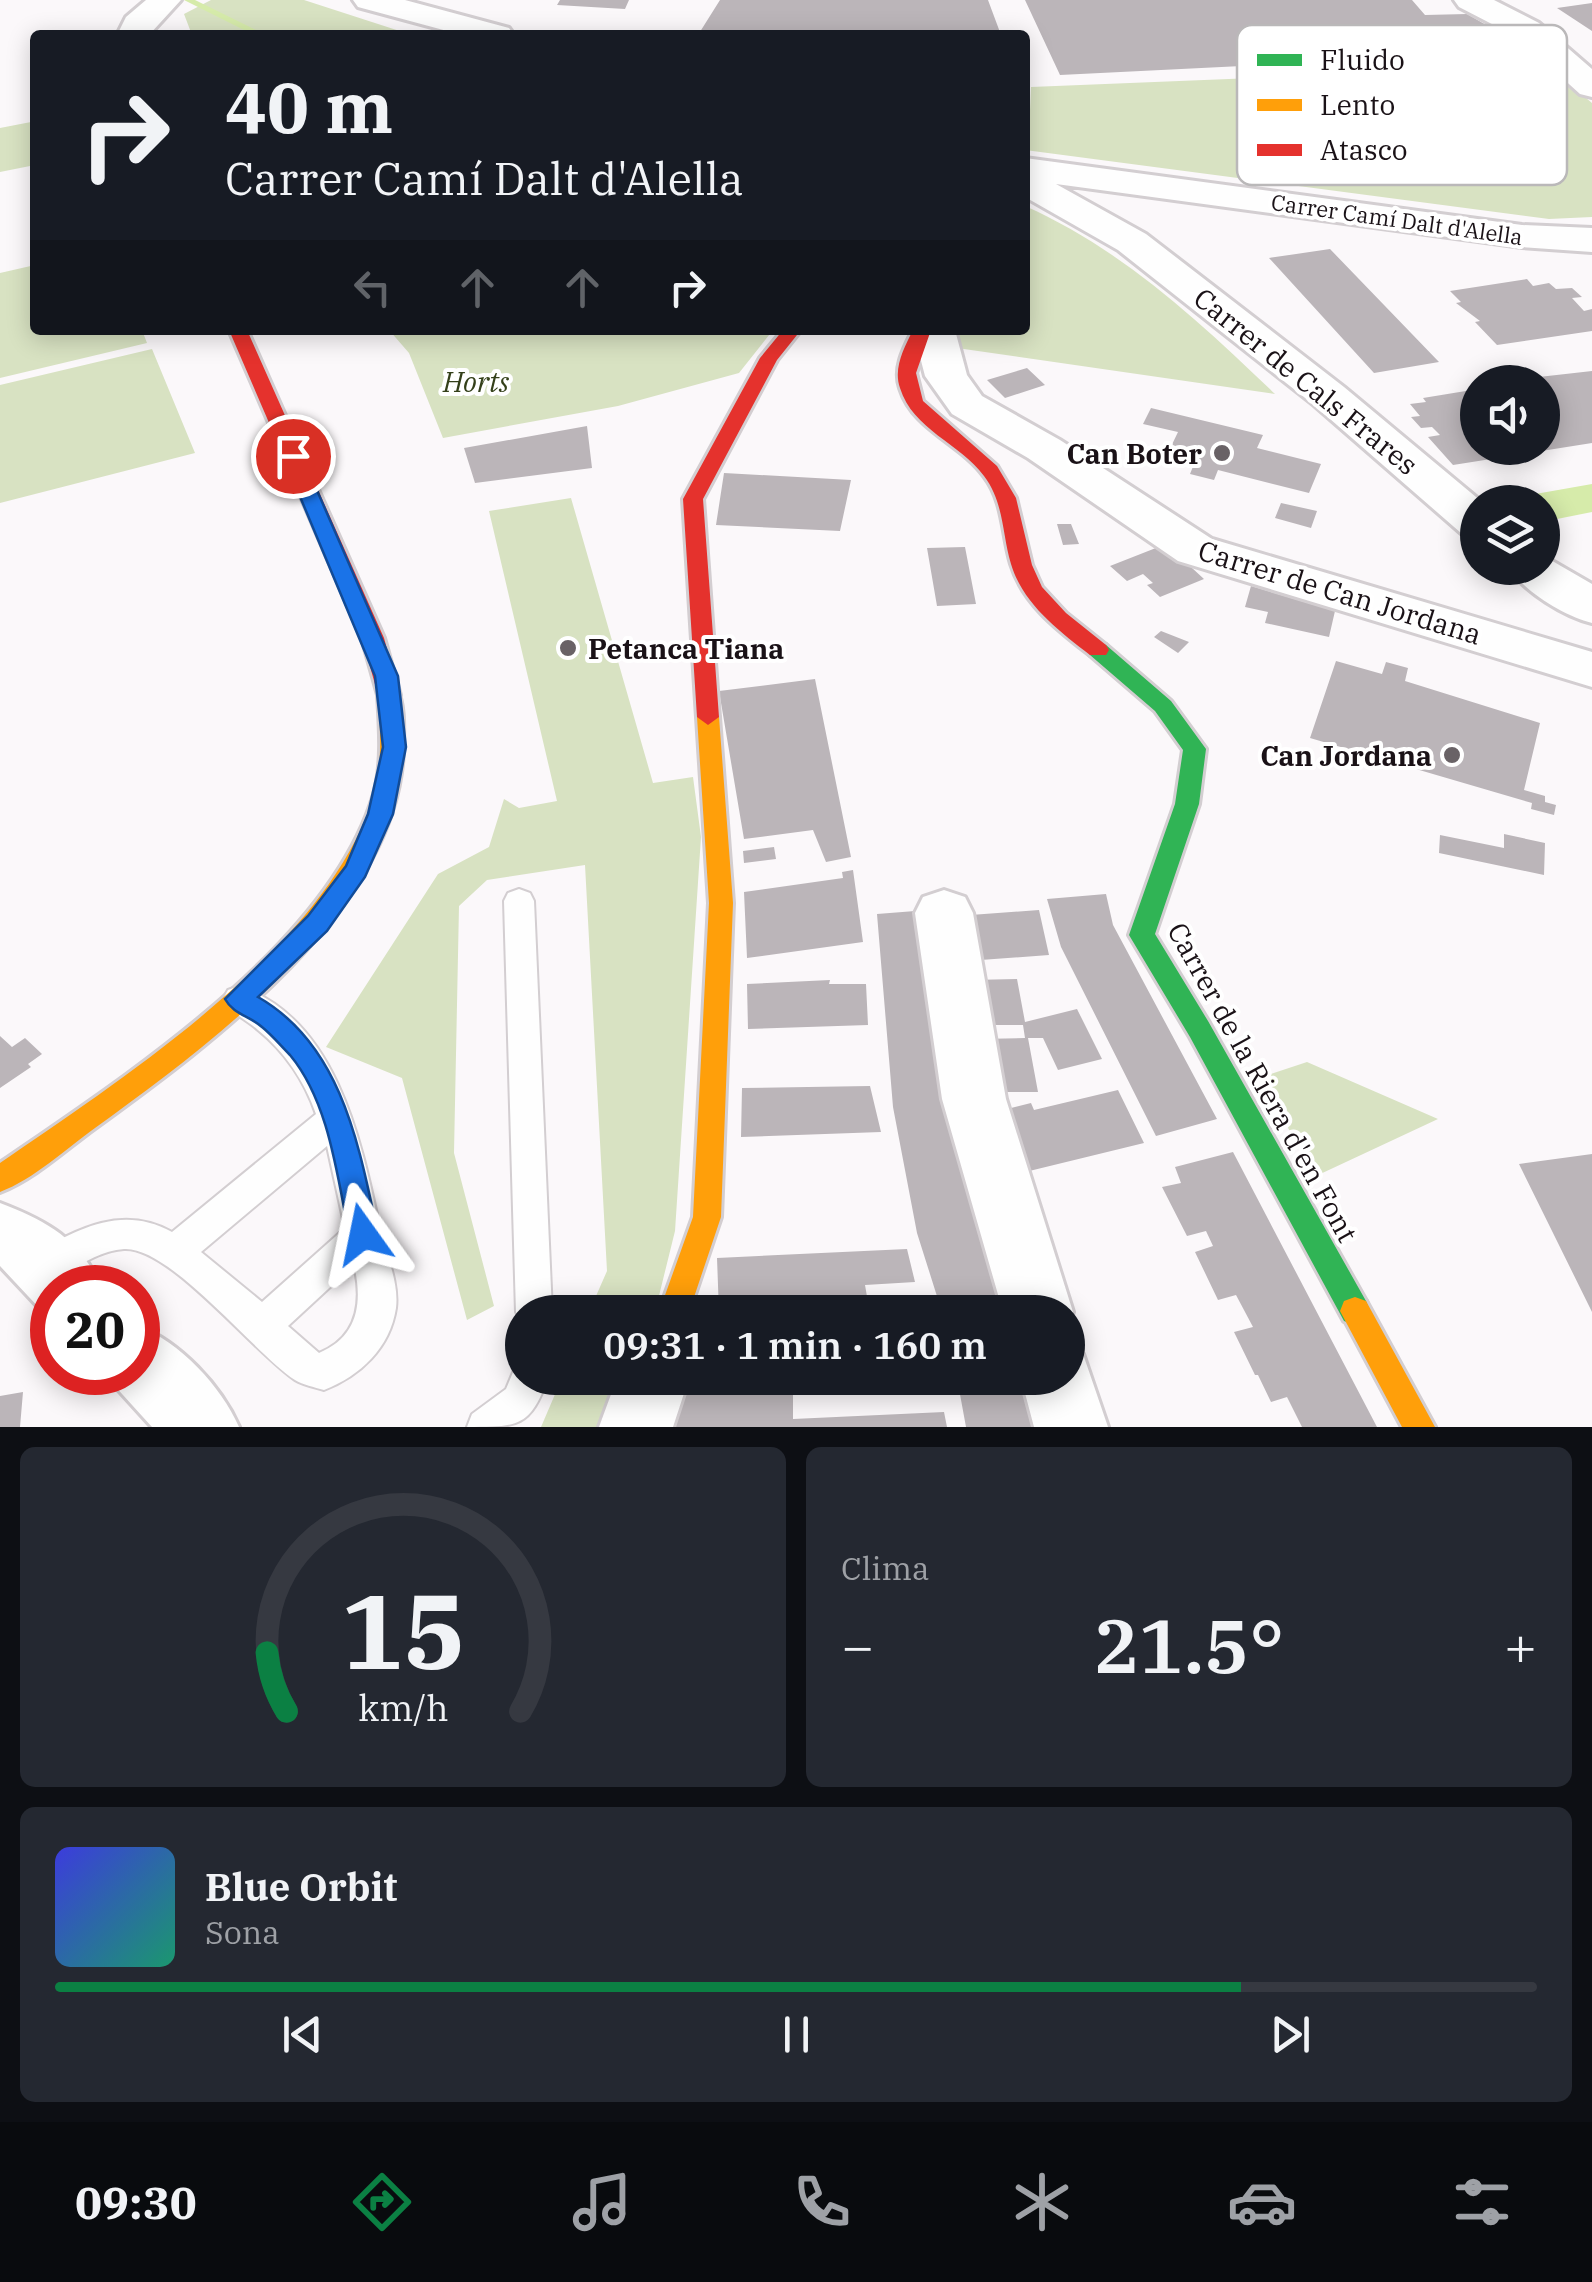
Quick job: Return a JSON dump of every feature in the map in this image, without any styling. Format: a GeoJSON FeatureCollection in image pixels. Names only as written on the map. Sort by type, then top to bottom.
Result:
{"type":"FeatureCollection","features":[{"type":"Feature","properties":{"kind":"street"},"geometry":{"type":"LineString","coordinates":[[369,0],[480,30]]}},
{"type":"Feature","properties":{"kind":"street"},"geometry":{"type":"LineString","coordinates":[[1470,0],[1518,25]]}},
{"type":"Feature","properties":{"kind":"street"},"geometry":{"type":"LineString","coordinates":[[134,30],[163,1]]}},
{"type":"Feature","properties":{"kind":"street"},"geometry":{"type":"LineString","coordinates":[[1567,64],[1592,86]]}},
{"type":"Feature","properties":{"kind":"street","name":"Carrer Camí Dalt d'Alella"},"geometry":{"type":"LineString","coordinates":[[1030,170],[1522,236],[1592,240]]}},
{"type":"Feature","properties":{"kind":"street","name":"Carrer de Cals Frares"},"geometry":{"type":"LineString","coordinates":[[1030,185],[1132,242],[1329,396],[1460,508]]}},
{"type":"Feature","properties":{"kind":"street"},"geometry":{"type":"LineString","coordinates":[[1132,242],[1115,219],[1121,206],[1138,190],[1154,187]]}},
{"type":"Feature","properties":{"kind":"street"},"geometry":{"type":"LineString","coordinates":[[0,1179],[118,1096],[238,999],[318,924],[356,871],[380,814],[395,747],[386,676],[240,335]]}},
{"type":"Feature","properties":{"kind":"street"},"geometry":{"type":"LineString","coordinates":[[680,1295],[706,1217],[721,903],[693,499],[769,358],[788,335]]}},
{"type":"Feature","properties":{"kind":"street","name":"Carrer de la Riera d'en Font"},"geometry":{"type":"LineString","coordinates":[[920,335],[909,364],[907,387],[913,403],[936,427],[978,457],[1006,491],[1029,585],[1081,640],[1163,705],[1195,750],[1187,804],[1142,935],[1199,1029],[1419,1427]]}},
{"type":"Feature","properties":{"kind":"street","name":"Carrer de Can Jordana"},"geometry":{"type":"LineString","coordinates":[[935,335],[946,376],[967,406],[1044,449],[1195,550],[1592,670]]}},
{"type":"Feature","properties":{"kind":"street"},"geometry":{"type":"LineString","coordinates":[[1559,585],[1592,606]]}},
{"type":"Feature","properties":{"kind":"street"},"geometry":{"type":"LineString","coordinates":[[944,913],[974,1099],[1033,1295]]}},
{"type":"Feature","properties":{"kind":"street"},"geometry":{"type":"LineString","coordinates":[[160,1383],[202,1427]]}},
{"type":"Feature","properties":{"kind":"street"},"geometry":{"type":"LineString","coordinates":[[636,1427],[646,1395]]}},
{"type":"Feature","properties":{"kind":"street"},"geometry":{"type":"LineString","coordinates":[[1062,1395],[1071,1427]]}},
{"type":"Feature","properties":{"kind":"lane"},"geometry":{"type":"LineString","coordinates":[[519,900],[533,1295]]}},
{"type":"Feature","properties":{"kind":"lane"},"geometry":{"type":"LineString","coordinates":[[38,1263],[90,1242],[132,1233],[163,1243],[310,1368],[324,1372],[350,1358],[369,1336],[379,1306],[336,1119],[325,1089],[302,1050],[270,1018],[238,999]]}},
{"type":"Feature","properties":{"kind":"lane"},"geometry":{"type":"LineString","coordinates":[[174,1252],[336,1119]]}},
{"type":"Feature","properties":{"kind":"lane"},"geometry":{"type":"LineString","coordinates":[[260,1327],[363,1234]]}},
{"type":"Feature","properties":{"kind":"lane"},"geometry":{"type":"LineString","coordinates":[[486,1427],[521,1401],[523,1395]]}},
{"type":"Feature","properties":{"kind":"green space"},"geometry":{"type":"Polygon","coordinates":[[[211,0],[304,0],[397,30],[190,30],[184,14],[211,0]]]}},
{"type":"Feature","properties":{"kind":"green space"},"geometry":{"type":"Polygon","coordinates":[[[1237,79],[1237,178],[1030,151],[1031,87],[1237,79]]]}},
{"type":"Feature","properties":{"kind":"green space"},"geometry":{"type":"Polygon","coordinates":[[[1567,82],[1592,103],[1592,217],[1549,219],[1291,185],[1567,185],[1567,82]]]}},
{"type":"Feature","properties":{"kind":"green space"},"geometry":{"type":"Polygon","coordinates":[[[30,122],[30,166],[0,172],[0,128],[30,122]]]}},
{"type":"Feature","properties":{"kind":"green space"},"geometry":{"type":"Polygon","coordinates":[[[1030,208],[1127,265],[1189,314],[1275,394],[950,347],[954,335],[1030,335],[1030,208]]]}},
{"type":"Feature","properties":{"kind":"green space"},"geometry":{"type":"Polygon","coordinates":[[[30,266],[30,335],[144,335],[147,343],[0,378],[0,273],[30,266]]]}},
{"type":"Feature","properties":{"kind":"green space","name":"Horts"},"geometry":{"type":"Polygon","coordinates":[[[393,335],[769,335],[739,373],[618,406],[443,438],[409,353],[393,335]]]}},
{"type":"Feature","properties":{"kind":"green space"},"geometry":{"type":"Polygon","coordinates":[[[152,349],[195,453],[0,503],[0,385],[152,349]]]}},
{"type":"Feature","properties":{"kind":"green space"},"geometry":{"type":"Polygon","coordinates":[[[571,498],[653,783],[693,777],[701,837],[675,1231],[659,1295],[596,1295],[607,1271],[585,865],[487,880],[459,906],[454,1153],[494,1306],[467,1320],[402,1078],[326,1047],[438,874],[489,847],[504,799],[519,808],[557,801],[489,511],[571,498]]]}},
{"type":"Feature","properties":{"kind":"green space"},"geometry":{"type":"Polygon","coordinates":[[[1307,1062],[1438,1119],[1316,1176],[1259,1078],[1307,1062]]]}},
{"type":"Feature","properties":{"kind":"green space"},"geometry":{"type":"Polygon","coordinates":[[[555,1395],[624,1395],[612,1427],[541,1427],[555,1395]]]}},
{"type":"Feature","properties":{"kind":"shaded area"},"geometry":{"type":"Polygon","coordinates":[[[1592,484],[1592,512],[1560,518],[1560,490],[1592,484]]]}},
{"type":"Feature","properties":{"kind":"building"},"geometry":{"type":"Polygon","coordinates":[[[560,0],[629,0],[625,9],[557,5],[560,0]]]}},
{"type":"Feature","properties":{"kind":"building"},"geometry":{"type":"Polygon","coordinates":[[[720,0],[988,0],[999,30],[701,30],[720,0]]]}},
{"type":"Feature","properties":{"kind":"building"},"geometry":{"type":"Polygon","coordinates":[[[1025,0],[1412,0],[1425,15],[1467,14],[1486,25],[1237,25],[1237,66],[1060,75],[1025,0]]]}},
{"type":"Feature","properties":{"kind":"building"},"geometry":{"type":"Polygon","coordinates":[[[1592,3],[1592,31],[1557,8],[1592,3]]]}},
{"type":"Feature","properties":{"kind":"building"},"geometry":{"type":"Polygon","coordinates":[[[1330,249],[1439,362],[1374,373],[1269,258],[1330,249]]]}},
{"type":"Feature","properties":{"kind":"building"},"geometry":{"type":"Polygon","coordinates":[[[1527,279],[1533,286],[1549,283],[1556,289],[1572,288],[1582,297],[1572,298],[1584,311],[1592,309],[1592,331],[1497,345],[1475,322],[1480,321],[1456,303],[1461,302],[1450,291],[1527,279]]]}},
{"type":"Feature","properties":{"kind":"building"},"geometry":{"type":"Polygon","coordinates":[[[1027,368],[1045,385],[1005,398],[987,380],[1027,368]]]}},
{"type":"Feature","properties":{"kind":"building"},"geometry":{"type":"Polygon","coordinates":[[[1592,371],[1592,443],[1560,448],[1560,375],[1592,371]]]}},
{"type":"Feature","properties":{"kind":"building"},"geometry":{"type":"Polygon","coordinates":[[[1460,392],[1460,464],[1453,465],[1428,437],[1440,435],[1432,427],[1421,428],[1411,417],[1420,416],[1410,404],[1426,402],[1423,398],[1460,392]]]}},
{"type":"Feature","properties":{"kind":"building","name":"Can Boter"},"geometry":{"type":"Polygon","coordinates":[[[1151,408],[1263,435],[1257,448],[1321,464],[1309,493],[1218,470],[1214,480],[1190,474],[1194,464],[1166,457],[1178,432],[1143,424],[1151,408]]]}},
{"type":"Feature","properties":{"kind":"building"},"geometry":{"type":"Polygon","coordinates":[[[587,426],[592,468],[475,483],[464,448],[587,426]]]}},
{"type":"Feature","properties":{"kind":"building"},"geometry":{"type":"Polygon","coordinates":[[[724,473],[851,480],[840,531],[716,525],[724,473]]]}},
{"type":"Feature","properties":{"kind":"building"},"geometry":{"type":"Polygon","coordinates":[[[1281,503],[1317,511],[1311,528],[1275,518],[1281,503]]]}},
{"type":"Feature","properties":{"kind":"building"},"geometry":{"type":"Polygon","coordinates":[[[1057,524],[1071,524],[1079,544],[1063,545],[1057,524]]]}},
{"type":"Feature","properties":{"kind":"building"},"geometry":{"type":"Polygon","coordinates":[[[1166,544],[1204,579],[1160,597],[1147,585],[1153,583],[1143,574],[1127,581],[1110,566],[1166,544]]]}},
{"type":"Feature","properties":{"kind":"building"},"geometry":{"type":"Polygon","coordinates":[[[965,547],[976,604],[937,606],[927,548],[965,547]]]}},
{"type":"Feature","properties":{"kind":"building"},"geometry":{"type":"Polygon","coordinates":[[[1251,586],[1335,611],[1329,637],[1265,623],[1268,612],[1245,607],[1251,586]]]}},
{"type":"Feature","properties":{"kind":"building"},"geometry":{"type":"Polygon","coordinates":[[[1161,631],[1189,642],[1178,653],[1154,637],[1161,631]]]}},
{"type":"Feature","properties":{"kind":"building","name":"Can Jordana"},"geometry":{"type":"Polygon","coordinates":[[[1336,661],[1382,674],[1386,662],[1408,668],[1405,681],[1540,723],[1524,790],[1545,796],[1545,802],[1556,805],[1554,815],[1531,809],[1532,803],[1310,738],[1336,661]]]}},
{"type":"Feature","properties":{"kind":"building"},"geometry":{"type":"Polygon","coordinates":[[[815,679],[851,857],[826,862],[813,830],[744,839],[719,691],[815,679]]]}},
{"type":"Feature","properties":{"kind":"building"},"geometry":{"type":"Polygon","coordinates":[[[1504,834],[1545,843],[1544,875],[1439,853],[1440,835],[1504,848],[1504,834]]]}},
{"type":"Feature","properties":{"kind":"building"},"geometry":{"type":"Polygon","coordinates":[[[774,847],[776,859],[744,863],[743,851],[774,847]]]}},
{"type":"Feature","properties":{"kind":"building"},"geometry":{"type":"Polygon","coordinates":[[[853,870],[863,942],[747,958],[744,892],[843,878],[842,872],[853,870]]]}},
{"type":"Feature","properties":{"kind":"building"},"geometry":{"type":"Polygon","coordinates":[[[1106,894],[1113,925],[1217,1119],[1156,1136],[1061,947],[1047,899],[1106,894]]]}},
{"type":"Feature","properties":{"kind":"building"},"geometry":{"type":"Polygon","coordinates":[[[928,910],[1004,1295],[937,1295],[917,1233],[893,1107],[877,914],[928,910]]]}},
{"type":"Feature","properties":{"kind":"building"},"geometry":{"type":"Polygon","coordinates":[[[1039,910],[1049,955],[967,961],[957,916],[1039,910]]]}},
{"type":"Feature","properties":{"kind":"building"},"geometry":{"type":"Polygon","coordinates":[[[1017,979],[1025,1022],[1077,1009],[1102,1059],[1058,1070],[1043,1038],[1028,1038],[1038,1092],[986,1092],[979,1039],[1025,1038],[1023,1025],[977,1025],[971,980],[1017,979]]]}},
{"type":"Feature","properties":{"kind":"building"},"geometry":{"type":"Polygon","coordinates":[[[830,980],[829,984],[866,984],[868,1025],[748,1029],[747,984],[830,980]]]}},
{"type":"Feature","properties":{"kind":"building"},"geometry":{"type":"Polygon","coordinates":[[[0,1036],[12,1047],[25,1038],[42,1054],[28,1064],[31,1067],[0,1088],[0,1036]]]}},
{"type":"Feature","properties":{"kind":"building"},"geometry":{"type":"Polygon","coordinates":[[[870,1086],[881,1132],[741,1137],[742,1088],[870,1086]]]}},
{"type":"Feature","properties":{"kind":"building"},"geometry":{"type":"Polygon","coordinates":[[[1118,1090],[1144,1143],[1009,1176],[991,1113],[1031,1103],[1034,1110],[1118,1090]]]}},
{"type":"Feature","properties":{"kind":"building"},"geometry":{"type":"Polygon","coordinates":[[[1233,1152],[1377,1427],[1302,1427],[1287,1397],[1271,1402],[1255,1375],[1234,1332],[1253,1327],[1236,1295],[1218,1300],[1195,1252],[1213,1246],[1206,1231],[1187,1236],[1162,1187],[1181,1183],[1175,1167],[1233,1152]]]}},
{"type":"Feature","properties":{"kind":"building"},"geometry":{"type":"Polygon","coordinates":[[[1592,1154],[1592,1312],[1519,1164],[1592,1154]]]}},
{"type":"Feature","properties":{"kind":"building"},"geometry":{"type":"Polygon","coordinates":[[[907,1249],[915,1282],[865,1285],[867,1295],[718,1295],[717,1258],[907,1249]]]}},
{"type":"Feature","properties":{"kind":"building"},"geometry":{"type":"Polygon","coordinates":[[[23,1392],[20,1427],[0,1427],[0,1396],[23,1392]]]}},
{"type":"Feature","properties":{"kind":"building"},"geometry":{"type":"Polygon","coordinates":[[[686,1395],[793,1395],[793,1419],[944,1412],[947,1427],[672,1427],[686,1395]]]}},
{"type":"Feature","properties":{"kind":"building"},"geometry":{"type":"Polygon","coordinates":[[[960,1395],[1031,1395],[1038,1427],[966,1427],[960,1395]]]}},
{"type":"Feature","properties":{"kind":"waterway"},"geometry":{"type":"LineString","coordinates":[[188,0],[251,30]]}},
{"type":"Feature","properties":{"kind":"traffic: fast"},"geometry":{"type":"LineString","coordinates":[[1098,650],[1163,706],[1195,749],[1187,804],[1142,935],[1199,1029],[1355,1311]]}},
{"type":"Feature","properties":{"kind":"traffic: slow"},"geometry":{"type":"LineString","coordinates":[[0,1179],[105,1105],[226,1010],[282,957],[329,903],[366,848],[386,793],[391,744],[389,695]]}},
{"type":"Feature","properties":{"kind":"traffic: slow"},"geometry":{"type":"LineString","coordinates":[[680,1295],[707,1217],[721,903],[708,717]]}},
{"type":"Feature","properties":{"kind":"traffic: slow"},"geometry":{"type":"LineString","coordinates":[[1355,1311],[1419,1427]]}},
{"type":"Feature","properties":{"kind":"traffic: jam"},"geometry":{"type":"LineString","coordinates":[[240,335],[373,638],[389,695]]}},
{"type":"Feature","properties":{"kind":"traffic: jam"},"geometry":{"type":"LineString","coordinates":[[708,717],[693,499],[769,358],[788,335]]}},
{"type":"Feature","properties":{"kind":"traffic: jam"},"geometry":{"type":"LineString","coordinates":[[920,335],[907,373],[914,402],[990,470],[1006,498],[1021,565],[1033,590],[1058,618],[1098,650]]}},
{"type":"Feature","properties":{"kind":"place","name":"Can Boter"},"geometry":{"type":"Point","coordinates":[1222,453]}},
{"type":"Feature","properties":{"kind":"place","name":"Petanca Tiana"},"geometry":{"type":"Point","coordinates":[568,648]}},
{"type":"Feature","properties":{"kind":"place","name":"Can Jordana"},"geometry":{"type":"Point","coordinates":[1452,755]}},
{"type":"Feature","properties":{"kind":"route"},"geometry":{"type":"LineString","coordinates":[[293,456],[386,676],[395,747],[380,814],[356,871],[318,924],[238,999],[270,1018],[302,1050],[325,1089],[346,1155],[363,1234]]}}]}
